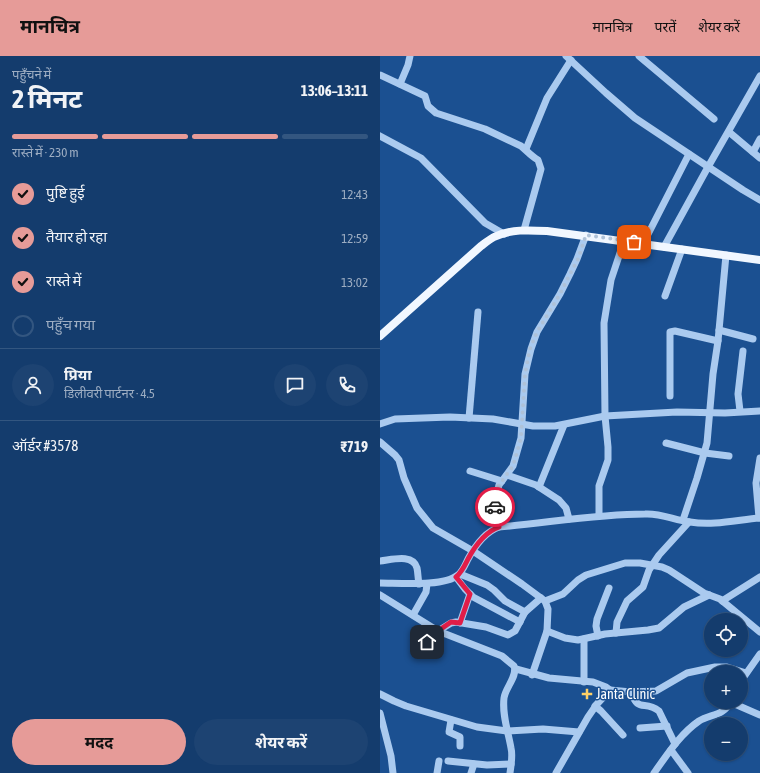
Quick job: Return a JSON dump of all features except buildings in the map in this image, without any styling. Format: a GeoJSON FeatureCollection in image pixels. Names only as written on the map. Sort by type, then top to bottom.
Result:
{"type":"FeatureCollection","features":[{"type":"Feature","properties":{"kind":"main road"},"geometry":{"type":"LineString","coordinates":[[380,336],[481,246],[494,237],[504,234],[524,230],[547,231],[586,235],[760,260]]}},
{"type":"Feature","properties":{"kind":"street"},"geometry":{"type":"LineString","coordinates":[[400,84],[408,66],[410,56]]}},
{"type":"Feature","properties":{"kind":"street"},"geometry":{"type":"LineString","coordinates":[[639,56],[714,119]]}},
{"type":"Feature","properties":{"kind":"street"},"geometry":{"type":"LineString","coordinates":[[526,149],[549,94],[568,58],[635,118],[760,200]]}},
{"type":"Feature","properties":{"kind":"street"},"geometry":{"type":"LineString","coordinates":[[380,75],[425,96],[428,106],[436,113],[485,129],[526,149],[529,154],[538,160],[541,169],[524,230]]}},
{"type":"Feature","properties":{"kind":"street"},"geometry":{"type":"LineString","coordinates":[[664,247],[759,78]]}},
{"type":"Feature","properties":{"kind":"street"},"geometry":{"type":"LineString","coordinates":[[729,132],[760,158]]}},
{"type":"Feature","properties":{"kind":"street"},"geometry":{"type":"LineString","coordinates":[[380,136],[421,158],[486,223],[504,234]]}},
{"type":"Feature","properties":{"kind":"street"},"geometry":{"type":"LineString","coordinates":[[753,152],[760,139]]}},
{"type":"Feature","properties":{"kind":"street"},"geometry":{"type":"LineString","coordinates":[[643,244],[689,154]]}},
{"type":"Feature","properties":{"kind":"street"},"geometry":{"type":"LineString","coordinates":[[499,527],[494,505],[497,491],[513,466],[521,438],[525,374],[530,349],[537,332],[560,294],[578,259],[586,235]]}},
{"type":"Feature","properties":{"kind":"street"},"geometry":{"type":"LineString","coordinates":[[600,516],[599,486],[608,460],[604,416],[604,323],[611,280],[624,241]]}},
{"type":"Feature","properties":{"kind":"street"},"geometry":{"type":"LineString","coordinates":[[665,296],[682,249]]}},
{"type":"Feature","properties":{"kind":"street"},"geometry":{"type":"LineString","coordinates":[[616,633],[617,622],[627,601],[643,587],[651,566],[686,521],[705,453],[709,428],[709,413],[718,341],[726,255]]}},
{"type":"Feature","properties":{"kind":"street"},"geometry":{"type":"LineString","coordinates":[[469,418],[478,312]]}},
{"type":"Feature","properties":{"kind":"street"},"geometry":{"type":"LineString","coordinates":[[670,396],[670,332],[675,330],[718,341]]}},
{"type":"Feature","properties":{"kind":"street"},"geometry":{"type":"LineString","coordinates":[[718,330],[753,339]]}},
{"type":"Feature","properties":{"kind":"street"},"geometry":{"type":"LineString","coordinates":[[740,412],[738,394],[743,351]]}},
{"type":"Feature","properties":{"kind":"street"},"geometry":{"type":"LineString","coordinates":[[380,424],[395,419],[469,418],[493,419],[533,426],[564,425],[604,416],[677,412],[709,413],[760,411]]}},
{"type":"Feature","properties":{"kind":"street"},"geometry":{"type":"LineString","coordinates":[[539,487],[564,425]]}},
{"type":"Feature","properties":{"kind":"street"},"geometry":{"type":"LineString","coordinates":[[380,442],[399,460],[411,496],[425,519],[439,532],[473,551],[543,599],[548,609],[547,632],[532,675]]}},
{"type":"Feature","properties":{"kind":"street"},"geometry":{"type":"LineString","coordinates":[[666,443],[705,453],[729,456]]}},
{"type":"Feature","properties":{"kind":"street"},"geometry":{"type":"LineString","coordinates":[[458,575],[473,551],[490,530],[499,527],[600,516],[657,514],[706,524],[760,518],[756,483],[760,458]]}},
{"type":"Feature","properties":{"kind":"street"},"geometry":{"type":"LineString","coordinates":[[470,471],[539,487],[564,504],[569,519]]}},
{"type":"Feature","properties":{"kind":"street"},"geometry":{"type":"LineString","coordinates":[[380,562],[400,559],[411,560],[417,567],[419,584]]}},
{"type":"Feature","properties":{"kind":"street"},"geometry":{"type":"LineString","coordinates":[[419,654],[436,630],[451,622],[486,627],[508,634],[515,631],[525,612],[543,599],[563,594],[578,580],[597,571],[625,563],[640,563],[670,570],[709,595],[722,600],[760,632]]}},
{"type":"Feature","properties":{"kind":"street"},"geometry":{"type":"LineString","coordinates":[[458,575],[470,594],[485,604],[520,622]]}},
{"type":"Feature","properties":{"kind":"street"},"geometry":{"type":"LineString","coordinates":[[380,583],[427,584],[458,575],[487,585],[509,604],[525,612]]}},
{"type":"Feature","properties":{"kind":"street"},"geometry":{"type":"LineString","coordinates":[[722,600],[760,577]]}},
{"type":"Feature","properties":{"kind":"street"},"geometry":{"type":"LineString","coordinates":[[413,615],[426,592],[427,584]]}},
{"type":"Feature","properties":{"kind":"street"},"geometry":{"type":"LineString","coordinates":[[598,636],[596,626],[597,619],[608,588]]}},
{"type":"Feature","properties":{"kind":"street"},"geometry":{"type":"LineString","coordinates":[[380,594],[436,630],[502,656],[516,669],[532,675],[599,684],[610,690],[630,692],[656,691],[687,673],[704,669]]}},
{"type":"Feature","properties":{"kind":"street"},"geometry":{"type":"LineString","coordinates":[[460,623],[470,594]]}},
{"type":"Feature","properties":{"kind":"street"},"geometry":{"type":"LineString","coordinates":[[547,632],[571,639],[584,639],[616,633],[639,632],[659,628],[684,607],[709,595]]}},
{"type":"Feature","properties":{"kind":"street"},"geometry":{"type":"LineString","coordinates":[[584,639],[584,682]]}},
{"type":"Feature","properties":{"kind":"street"},"geometry":{"type":"LineString","coordinates":[[748,670],[760,654]]}},
{"type":"Feature","properties":{"kind":"street"},"geometry":{"type":"LineString","coordinates":[[510,773],[511,748],[504,713],[504,696],[516,669]]}},
{"type":"Feature","properties":{"kind":"street"},"geometry":{"type":"LineString","coordinates":[[556,773],[595,706],[610,690]]}},
{"type":"Feature","properties":{"kind":"street"},"geometry":{"type":"LineString","coordinates":[[630,692],[633,700],[637,704],[654,708],[659,711],[667,726],[673,747],[688,773]]}},
{"type":"Feature","properties":{"kind":"street"},"geometry":{"type":"LineString","coordinates":[[380,694],[394,702],[477,727],[507,731],[543,729],[579,732]]}},
{"type":"Feature","properties":{"kind":"street"},"geometry":{"type":"LineString","coordinates":[[595,706],[623,736]]}},
{"type":"Feature","properties":{"kind":"street"},"geometry":{"type":"LineString","coordinates":[[654,773],[673,747],[696,723],[726,709]]}},
{"type":"Feature","properties":{"kind":"street"},"geometry":{"type":"LineString","coordinates":[[746,709],[760,715]]}},
{"type":"Feature","properties":{"kind":"street"},"geometry":{"type":"LineString","coordinates":[[380,713],[391,756],[393,773]]}},
{"type":"Feature","properties":{"kind":"street"},"geometry":{"type":"LineString","coordinates":[[451,720],[449,732],[460,738],[460,746]]}},
{"type":"Feature","properties":{"kind":"street"},"geometry":{"type":"LineString","coordinates":[[640,728],[667,726]]}},
{"type":"Feature","properties":{"kind":"street"},"geometry":{"type":"LineString","coordinates":[[437,773],[439,761]]}},
{"type":"Feature","properties":{"kind":"street"},"geometry":{"type":"LineString","coordinates":[[448,761],[488,765],[511,764]]}},
{"type":"Feature","properties":{"kind":"street"},"geometry":{"type":"LineString","coordinates":[[471,773],[474,764]]}},
{"type":"Feature","properties":{"kind":"way so far"},"geometry":{"type":"LineString","coordinates":[[495,507],[494,505],[499,485],[513,466],[521,438],[525,374],[530,349],[537,332],[560,294],[578,259],[586,235],[634,242]]}},
{"type":"Feature","properties":{"kind":"place","name":"Janta Clinic"},"geometry":{"type":"Point","coordinates":[587,694]}},
{"type":"Feature","properties":{"kind":"route"},"geometry":{"type":"LineString","coordinates":[[427,642],[434,629],[438,631],[451,622],[460,623],[470,594],[456,577],[462,571],[469,557],[480,541],[490,530],[499,527],[495,507]]}}]}
